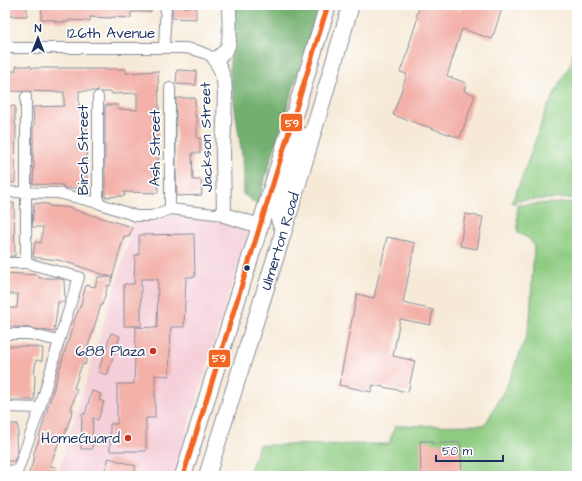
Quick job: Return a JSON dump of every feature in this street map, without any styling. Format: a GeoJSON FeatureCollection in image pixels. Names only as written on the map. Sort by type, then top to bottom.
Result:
{"type":"FeatureCollection","features":[{"type":"Feature","properties":{"kind":"main road","name":"Ulmerton Road"},"geometry":{"type":"LineString","coordinates":[[183,476],[328,5]]}},
{"type":"Feature","properties":{"kind":"main road","name":"Ulmerton Road"},"geometry":{"type":"LineString","coordinates":[[207,476],[240,366],[284,230],[351,5]]}},
{"type":"Feature","properties":{"kind":"main road"},"geometry":{"type":"LineString","coordinates":[[284,230],[279,222],[278,207],[316,87],[315,47]]}},
{"type":"Feature","properties":{"kind":"main road"},"geometry":{"type":"LineString","coordinates":[[240,366],[235,343],[265,247],[260,226]]}},
{"type":"Feature","properties":{"kind":"street"},"geometry":{"type":"LineString","coordinates":[[164,48],[166,5]]}},
{"type":"Feature","properties":{"kind":"street"},"geometry":{"type":"LineString","coordinates":[[215,59],[222,55],[228,47],[229,5]]}},
{"type":"Feature","properties":{"kind":"street","name":"126th Avenue"},"geometry":{"type":"LineString","coordinates":[[5,48],[164,48],[196,50],[215,59]]}},
{"type":"Feature","properties":{"kind":"street","name":"Jackson Street"},"geometry":{"type":"LineString","coordinates":[[215,59],[224,80],[224,215]]}},
{"type":"Feature","properties":{"kind":"street","name":"Ash Street"},"geometry":{"type":"LineString","coordinates":[[170,88],[170,209]]}},
{"type":"Feature","properties":{"kind":"street"},"geometry":{"type":"LineString","coordinates":[[26,97],[26,262]]}},
{"type":"Feature","properties":{"kind":"street","name":"Birch Street"},"geometry":{"type":"LineString","coordinates":[[98,97],[98,202]]}},
{"type":"Feature","properties":{"kind":"street"},"geometry":{"type":"LineString","coordinates":[[5,192],[58,192],[98,202],[136,216],[152,216],[170,209],[224,215],[260,226]]}},
{"type":"Feature","properties":{"kind":"street"},"geometry":{"type":"LineString","coordinates":[[5,263],[26,262],[79,277],[40,408],[18,470],[5,471]]}},
{"type":"Feature","properties":{"kind":"street"},"geometry":{"type":"LineString","coordinates":[[5,334],[29,334],[59,341]]}},
{"type":"Feature","properties":{"kind":"street"},"geometry":{"type":"LineString","coordinates":[[5,407],[40,408]]}},
{"type":"Feature","properties":{"kind":"shaded area"},"geometry":{"type":"Polygon","coordinates":[[[173,214],[220,219],[249,229],[173,476],[57,476],[135,221],[152,222],[173,214]]]}},
{"type":"Feature","properties":{"kind":"green space"},"geometry":{"type":"Polygon","coordinates":[[[234,5],[319,5],[257,205],[243,194],[242,156],[230,75],[230,52],[234,5]]]}},
{"type":"Feature","properties":{"kind":"green space"},"geometry":{"type":"Polygon","coordinates":[[[577,12],[577,198],[517,200],[514,204],[512,202],[546,110],[572,61],[577,12]]]}},
{"type":"Feature","properties":{"kind":"green space"},"geometry":{"type":"Polygon","coordinates":[[[577,202],[577,476],[248,476],[259,445],[389,444],[395,426],[485,425],[508,383],[526,337],[530,320],[534,245],[528,238],[518,233],[517,205],[577,202]]]}},
{"type":"Feature","properties":{"kind":"building"},"geometry":{"type":"Polygon","coordinates":[[[5,5],[27,5],[27,16],[5,16],[5,5]]]}},
{"type":"Feature","properties":{"kind":"building"},"geometry":{"type":"Polygon","coordinates":[[[42,5],[151,5],[151,12],[131,12],[131,18],[90,17],[90,21],[69,20],[69,22],[55,22],[55,20],[41,19],[42,5]]]}},
{"type":"Feature","properties":{"kind":"building"},"geometry":{"type":"Polygon","coordinates":[[[172,5],[196,7],[196,19],[172,18],[172,5]]]}},
{"type":"Feature","properties":{"kind":"building"},"geometry":{"type":"Polygon","coordinates":[[[420,5],[444,5],[460,11],[462,5],[503,5],[492,39],[462,29],[447,76],[466,83],[464,91],[475,95],[460,138],[393,115],[407,74],[400,72],[410,45],[418,17],[416,16],[420,5]]]}},
{"type":"Feature","properties":{"kind":"building"},"geometry":{"type":"Polygon","coordinates":[[[16,66],[31,66],[31,68],[126,69],[126,73],[158,71],[158,193],[124,192],[125,196],[105,197],[105,105],[118,105],[118,109],[137,110],[137,93],[112,94],[112,92],[79,91],[79,106],[85,106],[85,125],[87,125],[87,182],[81,182],[82,188],[63,188],[63,185],[33,184],[33,107],[64,106],[64,92],[5,91],[5,71],[16,71],[16,66]]]}},
{"type":"Feature","properties":{"kind":"building"},"geometry":{"type":"Polygon","coordinates":[[[177,70],[196,71],[196,85],[176,84],[177,70]]]}},
{"type":"Feature","properties":{"kind":"building"},"geometry":{"type":"Polygon","coordinates":[[[176,98],[195,98],[195,117],[197,117],[197,138],[200,138],[200,153],[192,153],[193,180],[201,180],[202,195],[177,196],[176,98]]]}},
{"type":"Feature","properties":{"kind":"building"},"geometry":{"type":"Polygon","coordinates":[[[5,106],[15,106],[15,183],[5,183],[5,106]]]}},
{"type":"Feature","properties":{"kind":"building"},"geometry":{"type":"Polygon","coordinates":[[[5,203],[14,203],[15,256],[5,256],[5,203]]]}},
{"type":"Feature","properties":{"kind":"building"},"geometry":{"type":"Polygon","coordinates":[[[34,203],[72,208],[132,227],[129,237],[124,236],[110,286],[108,285],[87,349],[89,350],[85,365],[82,364],[74,388],[77,389],[71,409],[73,410],[64,437],[61,436],[50,466],[56,467],[53,476],[28,476],[35,456],[33,455],[40,437],[86,285],[95,287],[98,277],[111,277],[58,260],[33,257],[35,242],[41,243],[43,227],[32,227],[34,203]]]}},
{"type":"Feature","properties":{"kind":"building"},"geometry":{"type":"Polygon","coordinates":[[[465,214],[483,217],[477,249],[460,246],[465,214]]]}},
{"type":"Feature","properties":{"kind":"building"},"geometry":{"type":"Polygon","coordinates":[[[194,234],[195,277],[186,277],[184,327],[171,327],[169,376],[155,375],[155,418],[146,418],[146,451],[110,451],[110,424],[117,424],[117,384],[134,384],[136,327],[157,328],[158,279],[141,279],[141,326],[124,326],[124,284],[134,284],[135,255],[139,255],[139,235],[194,234]]]}},
{"type":"Feature","properties":{"kind":"building"},"geometry":{"type":"Polygon","coordinates":[[[387,237],[415,243],[403,303],[433,310],[430,325],[400,319],[393,356],[415,361],[408,392],[373,385],[371,392],[339,385],[357,294],[374,298],[387,237]]]}},
{"type":"Feature","properties":{"kind":"building"},"geometry":{"type":"Polygon","coordinates":[[[5,273],[39,275],[39,278],[57,278],[64,280],[65,302],[58,302],[54,332],[5,326],[5,308],[17,308],[18,294],[5,294],[5,273]]]}},
{"type":"Feature","properties":{"kind":"building"},"geometry":{"type":"Polygon","coordinates":[[[111,333],[120,336],[107,375],[98,372],[111,333]]]}},
{"type":"Feature","properties":{"kind":"building"},"geometry":{"type":"Polygon","coordinates":[[[5,346],[43,348],[42,361],[36,360],[34,375],[34,400],[5,400],[5,346]]]}},
{"type":"Feature","properties":{"kind":"building"},"geometry":{"type":"Polygon","coordinates":[[[92,391],[101,394],[99,400],[104,402],[98,420],[93,418],[92,449],[81,449],[82,413],[85,414],[92,391]]]}},
{"type":"Feature","properties":{"kind":"building"},"geometry":{"type":"Polygon","coordinates":[[[5,424],[18,424],[18,436],[16,436],[17,455],[14,461],[5,461],[5,424]]]}},
{"type":"Feature","properties":{"kind":"building"},"geometry":{"type":"Polygon","coordinates":[[[420,441],[432,441],[432,444],[460,442],[462,476],[421,475],[420,441]]]}},
{"type":"Feature","properties":{"kind":"building"},"geometry":{"type":"Polygon","coordinates":[[[109,458],[136,466],[133,476],[103,476],[109,458]]]}},
{"type":"Feature","properties":{"kind":"transit line","name":"59"},"geometry":{"type":"LineString","coordinates":[[183,476],[328,5]]}},
{"type":"Feature","properties":{"kind":"place","name":"688 Plaza"},"geometry":{"type":"Point","coordinates":[153,351]}},
{"type":"Feature","properties":{"kind":"place","name":"HomeGuard"},"geometry":{"type":"Point","coordinates":[128,438]}}]}
